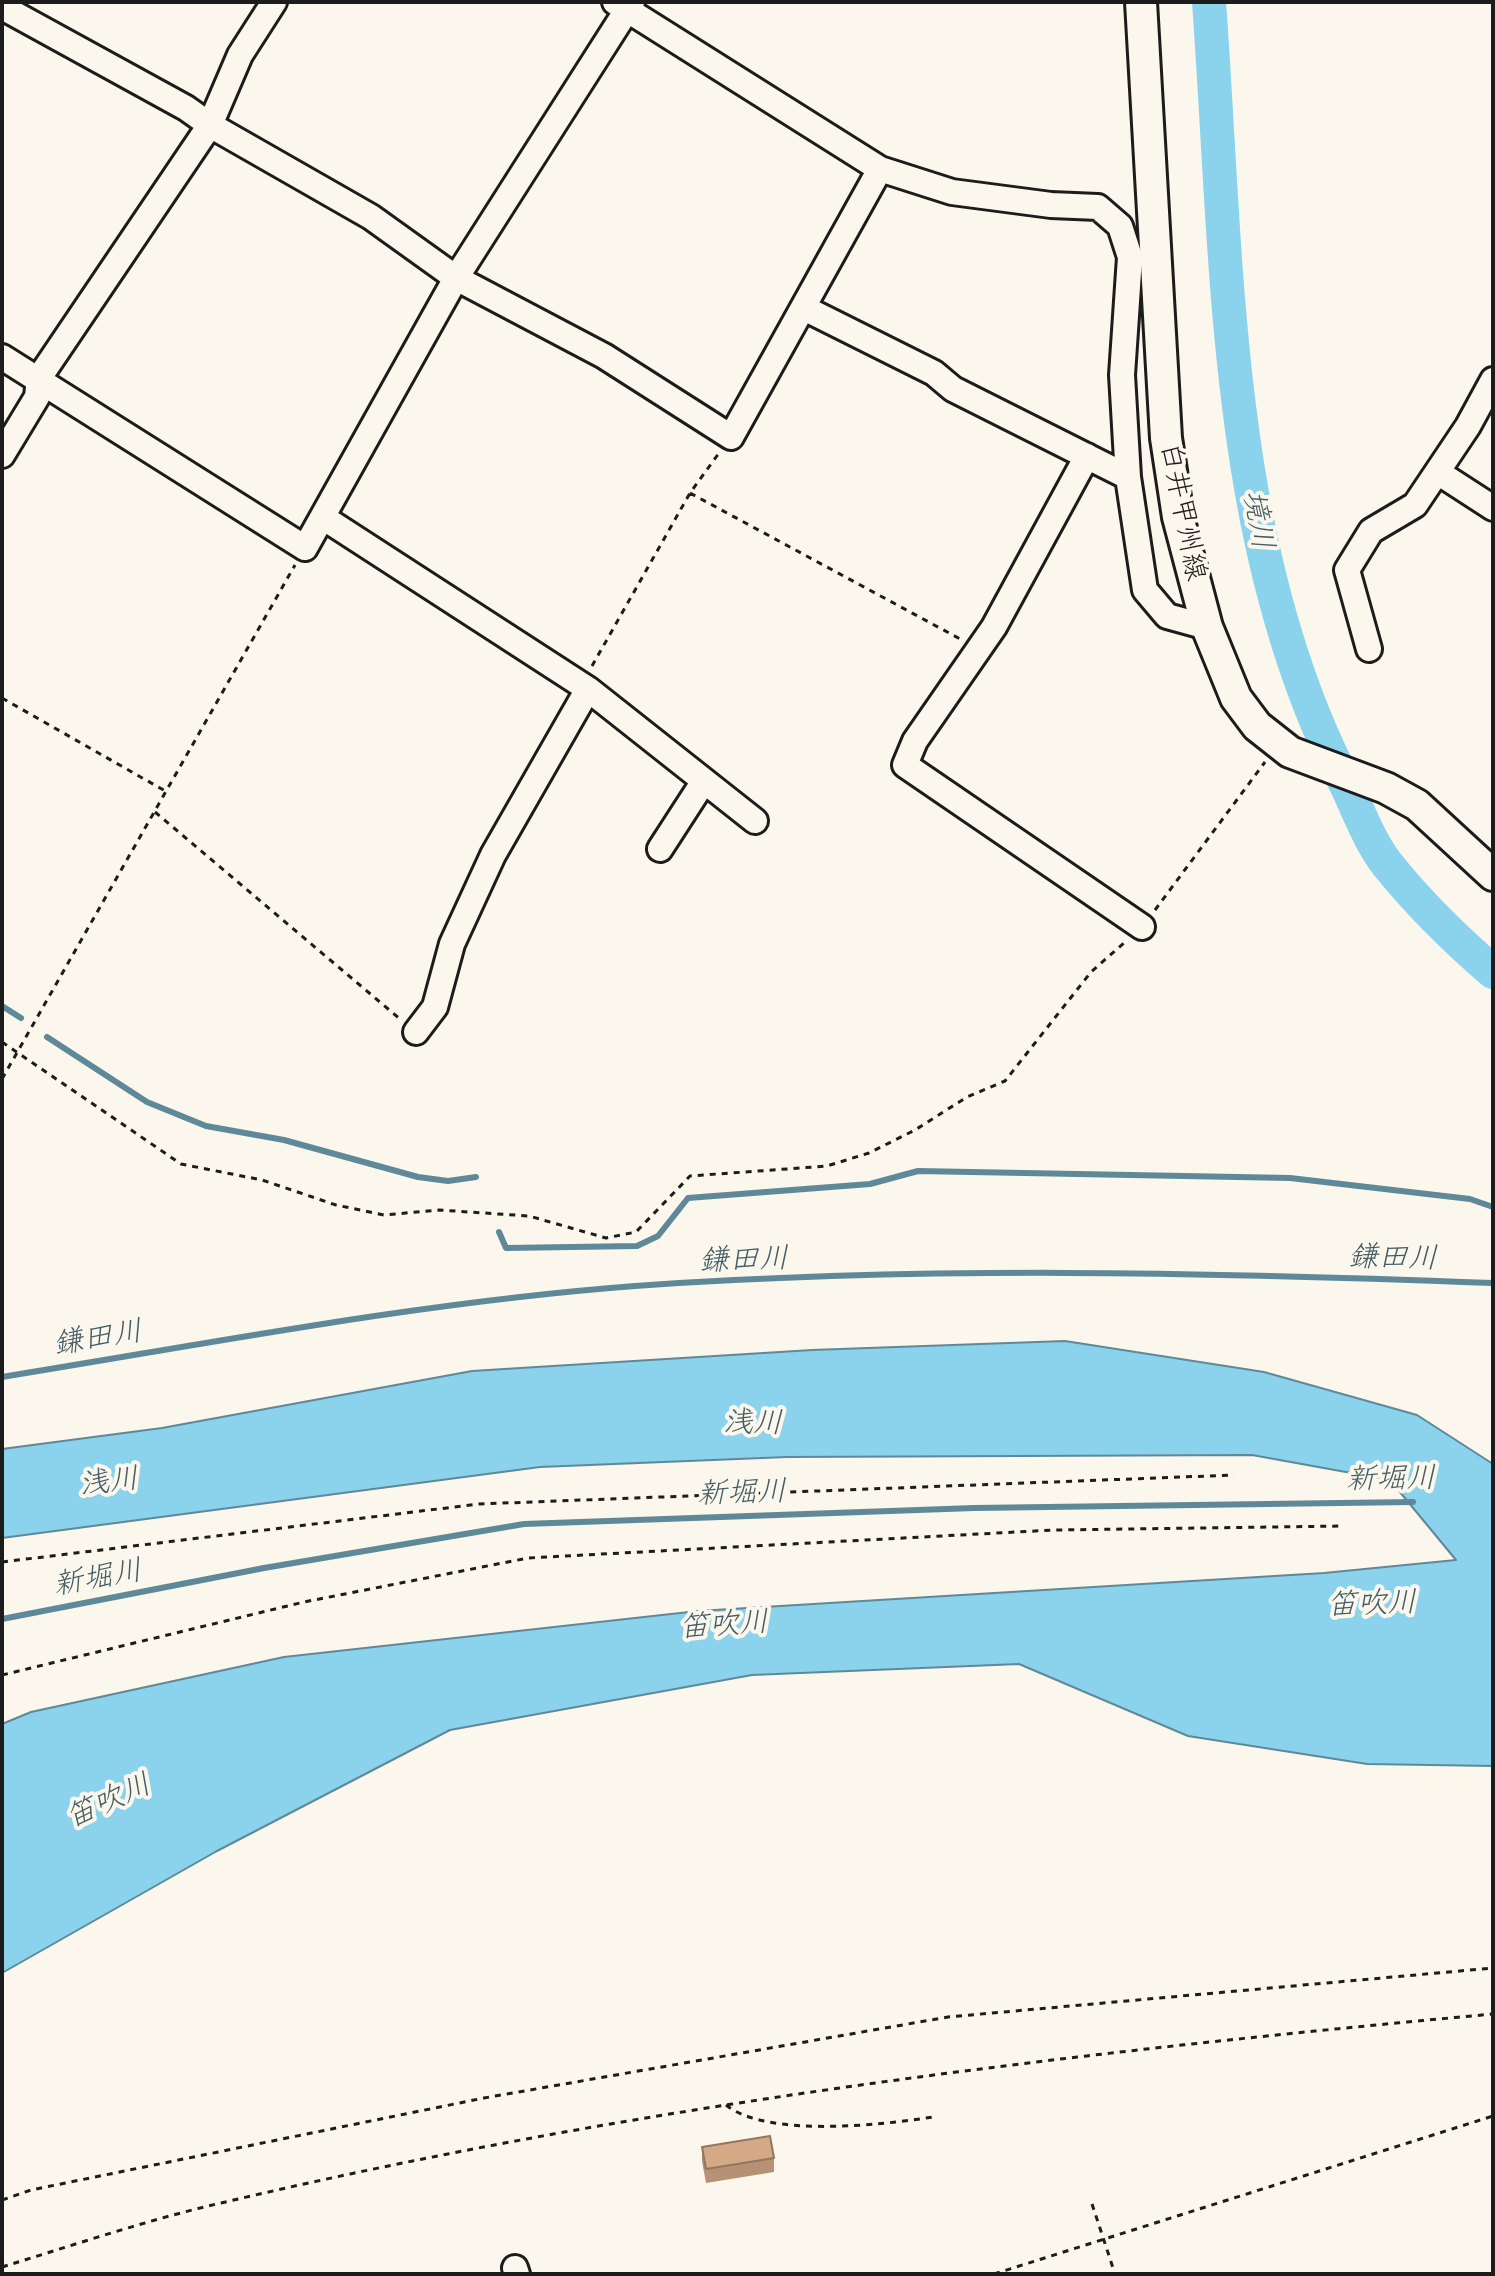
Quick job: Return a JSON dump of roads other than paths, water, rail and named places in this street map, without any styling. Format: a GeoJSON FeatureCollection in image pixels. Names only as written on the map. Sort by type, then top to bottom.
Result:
{"type":"FeatureCollection","features":[{"type":"Feature","properties":{"kind":"main road","name":"白井甲州線"},"geometry":{"type":"LineString","coordinates":[[1141,2],[1166,438],[1178,517],[1207,627],[1236,698],[1257,726],[1283,747],[1386,788],[1417,805],[1493,875]]}},
{"type":"Feature","properties":{"kind":"street"},"geometry":{"type":"LineString","coordinates":[[2,455],[37,397],[39,378],[210,125],[240,55],[274,2]]}},
{"type":"Feature","properties":{"kind":"street"},"geometry":{"type":"LineString","coordinates":[[2,357],[305,548],[456,278],[625,5],[880,169],[929,187],[964,194],[1098,207],[1120,226],[1130,257],[1122,375],[1128,477],[1145,590],[1167,616],[1207,627]]}},
{"type":"Feature","properties":{"kind":"street"},"geometry":{"type":"LineString","coordinates":[[2,7],[186,108],[210,125],[371,217],[456,278],[604,356],[731,437],[880,169]]}},
{"type":"Feature","properties":{"kind":"street"},"geometry":{"type":"LineString","coordinates":[[804,308],[934,373],[953,389],[1128,477]]}},
{"type":"Feature","properties":{"kind":"street"},"geometry":{"type":"LineString","coordinates":[[1369,649],[1347,570],[1371,531],[1415,505],[1439,473],[1493,380]]}},
{"type":"Feature","properties":{"kind":"street"},"geometry":{"type":"LineString","coordinates":[[1087,456],[979,649],[915,741],[905,765],[1142,927]]}},
{"type":"Feature","properties":{"kind":"street"},"geometry":{"type":"LineString","coordinates":[[1439,473],[1493,508]]}},
{"type":"Feature","properties":{"kind":"street"},"geometry":{"type":"LineString","coordinates":[[324,518],[588,689],[755,821]]}},
{"type":"Feature","properties":{"kind":"street"},"geometry":{"type":"LineString","coordinates":[[416,1032],[435,1007],[452,944],[493,855],[588,689]]}},
{"type":"Feature","properties":{"kind":"street"},"geometry":{"type":"LineString","coordinates":[[660,849],[704,781]]}},
{"type":"Feature","properties":{"kind":"water"},"geometry":{"type":"Polygon","coordinates":[[[1065,1341],[1264,1372],[1417,1415],[1493,1464],[1493,1766],[1367,1764],[1188,1736],[1019,1664],[752,1675],[450,1730],[217,1851],[2,1973],[2,1724],[31,1712],[284,1657],[698,1611],[1324,1573],[1456,1560],[1390,1480],[1252,1455],[787,1457],[540,1467],[2,1538],[2,1449],[162,1428],[472,1371],[812,1350],[1065,1341]]]}},
{"type":"Feature","properties":{"kind":"waterway","name":"境川"},"geometry":{"type":"LineString","coordinates":[[1209,2],[1228,301],[1238,402],[1253,501],[1275,598],[1305,693],[1375,845],[1424,907],[1493,972]]}},
{"type":"Feature","properties":{"kind":"waterway"},"geometry":{"type":"LineString","coordinates":[[2,1006],[21,1018]]}},
{"type":"Feature","properties":{"kind":"waterway"},"geometry":{"type":"LineString","coordinates":[[47,1037],[147,1102],[206,1126],[284,1140],[418,1177],[448,1181],[476,1177]]}},
{"type":"Feature","properties":{"kind":"waterway"},"geometry":{"type":"LineString","coordinates":[[499,1232],[506,1248],[637,1246],[658,1236],[688,1198],[870,1184],[918,1171],[1290,1178],[1470,1199],[1493,1207]]}},
{"type":"Feature","properties":{"kind":"waterway","name":"鎌田川"},"geometry":{"type":"LineString","coordinates":[[2,1377],[397,1313],[635,1286],[957,1273],[1279,1276],[1493,1283]]}},
{"type":"Feature","properties":{"kind":"waterway","name":"新堀川"},"geometry":{"type":"LineString","coordinates":[[2,1619],[264,1568],[524,1524],[974,1508],[1413,1502]]}},
{"type":"Feature","properties":{"kind":"water label","name":"浅川"},"geometry":{"type":"Point","coordinates":[753,1424]}},
{"type":"Feature","properties":{"kind":"water label","name":"浅川"},"geometry":{"type":"Point","coordinates":[109,1483]}},
{"type":"Feature","properties":{"kind":"water label","name":"笛吹川"},"geometry":{"type":"Point","coordinates":[1372,1605]}},
{"type":"Feature","properties":{"kind":"water label","name":"笛吹川"},"geometry":{"type":"Point","coordinates":[724,1626]}},
{"type":"Feature","properties":{"kind":"water label","name":"笛吹川"},"geometry":{"type":"Point","coordinates":[109,1802]}}]}
